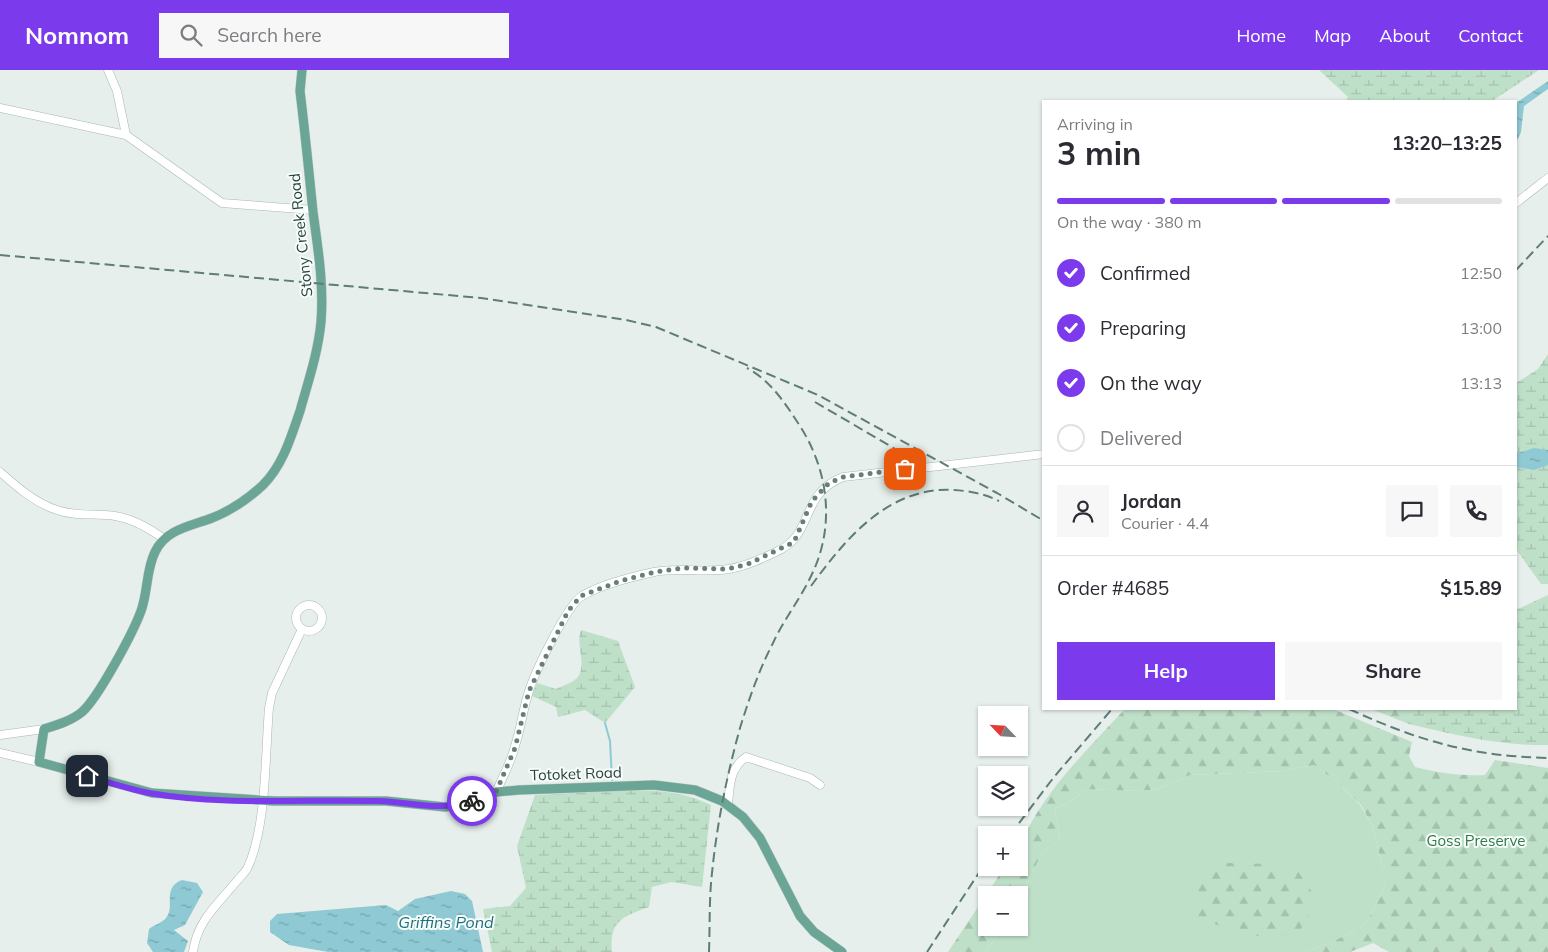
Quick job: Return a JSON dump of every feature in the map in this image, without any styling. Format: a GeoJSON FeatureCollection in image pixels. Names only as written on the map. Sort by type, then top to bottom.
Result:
{"type":"FeatureCollection","features":[{"type":"Feature","properties":{"kind":"main road","name":"Stony Creek Road"},"geometry":{"type":"LineString","coordinates":[[164,539],[175,530],[213,517],[234,507],[272,475],[283,456],[310,377],[321,322],[322,285],[300,91],[302,70]]}},
{"type":"Feature","properties":{"kind":"main road"},"geometry":{"type":"LineString","coordinates":[[39,762],[44,729],[62,724],[81,712],[99,690],[141,611],[151,562],[164,539]]}},
{"type":"Feature","properties":{"kind":"main road","name":"Totoket Road"},"geometry":{"type":"LineString","coordinates":[[39,762],[152,793],[262,801],[386,801],[445,807],[461,804],[496,792],[670,786],[703,792],[728,804],[743,817],[760,838],[794,905],[807,926],[822,940],[842,952]]}},
{"type":"Feature","properties":{"kind":"street"},"geometry":{"type":"LineString","coordinates":[[108,70],[117,90],[126,135]]}},
{"type":"Feature","properties":{"kind":"street"},"geometry":{"type":"LineString","coordinates":[[0,108],[126,135],[222,203],[313,210]]}},
{"type":"Feature","properties":{"kind":"street"},"geometry":{"type":"LineString","coordinates":[[1517,202],[1548,178]]}},
{"type":"Feature","properties":{"kind":"street"},"geometry":{"type":"LineString","coordinates":[[496,792],[515,748],[529,691],[568,611],[581,596],[620,581],[655,572],[683,568],[728,569],[748,564],[778,551],[794,542],[812,501],[824,487],[843,477],[1042,454]]}},
{"type":"Feature","properties":{"kind":"street"},"geometry":{"type":"LineString","coordinates":[[0,472],[34,499],[49,507],[71,514],[126,518],[150,529],[164,539]]}},
{"type":"Feature","properties":{"kind":"street"},"geometry":{"type":"LineString","coordinates":[[193,952],[195,936],[208,914],[247,869],[257,842],[271,698],[302,629]]}},
{"type":"Feature","properties":{"kind":"street"},"geometry":{"type":"LineString","coordinates":[[0,735],[44,729]]}},
{"type":"Feature","properties":{"kind":"street","name":"Totoket Road"},"geometry":{"type":"LineString","coordinates":[[0,753],[39,762]]}},
{"type":"Feature","properties":{"kind":"street"},"geometry":{"type":"LineString","coordinates":[[728,804],[731,777],[740,762],[746,757],[810,778],[820,785]]}},
{"type":"Feature","properties":{"kind":"green space"},"geometry":{"type":"Polygon","coordinates":[[[1319,70],[1539,70],[1494,100],[1346,100],[1348,97],[1319,70]]]}},
{"type":"Feature","properties":{"kind":"green space"},"geometry":{"type":"Polygon","coordinates":[[[1548,354],[1548,584],[1541,584],[1517,550],[1517,382],[1538,369],[1548,354]]]}},
{"type":"Feature","properties":{"kind":"green space"},"geometry":{"type":"Polygon","coordinates":[[[1548,595],[1548,745],[1495,742],[1409,724],[1413,710],[1517,710],[1517,610],[1548,595]]]}},
{"type":"Feature","properties":{"kind":"green space"},"geometry":{"type":"Polygon","coordinates":[[[581,630],[618,641],[635,687],[605,723],[585,710],[558,717],[556,707],[532,696],[537,683],[556,689],[577,678],[582,661],[579,642],[581,630]]]}},
{"type":"Feature","properties":{"kind":"green space","name":"Goss Preserve"},"geometry":{"type":"Polygon","coordinates":[[[1124,710],[1335,710],[1412,742],[1409,756],[1415,767],[1450,774],[1485,775],[1495,760],[1548,768],[1548,952],[1389,952],[1373,943],[1350,952],[1306,952],[1334,941],[1366,924],[1386,883],[1373,827],[1361,805],[1337,782],[1314,765],[1282,771],[1190,775],[1159,789],[1137,791],[1087,789],[1067,804],[1056,808],[1059,839],[1040,857],[1025,886],[992,886],[999,876],[1028,876],[1028,830],[1030,826],[1041,807],[1066,773],[1124,710]]]}},
{"type":"Feature","properties":{"kind":"green space"},"geometry":{"type":"Polygon","coordinates":[[[1374,710],[1413,710],[1409,724],[1374,710]]]}},
{"type":"Feature","properties":{"kind":"green space"},"geometry":{"type":"Polygon","coordinates":[[[1314,765],[1337,782],[1360,805],[1373,827],[1386,883],[1366,924],[1334,941],[1306,952],[986,952],[997,936],[1028,936],[1028,886],[1025,886],[1040,857],[1059,839],[1056,808],[1067,804],[1087,789],[1137,791],[1159,789],[1190,775],[1282,771],[1314,765]]]}},
{"type":"Feature","properties":{"kind":"green space"},"geometry":{"type":"Polygon","coordinates":[[[612,791],[674,793],[711,805],[702,887],[671,882],[652,887],[649,907],[625,917],[616,927],[613,933],[612,952],[492,952],[483,909],[510,906],[526,888],[517,846],[535,795],[612,791]]]}},
{"type":"Feature","properties":{"kind":"green space"},"geometry":{"type":"Polygon","coordinates":[[[1227,863],[1273,864],[1297,870],[1312,892],[1328,892],[1307,903],[1304,912],[1312,918],[1296,933],[1271,937],[1241,935],[1198,917],[1193,908],[1192,889],[1201,873],[1227,863]]]}},
{"type":"Feature","properties":{"kind":"green space"},"geometry":{"type":"Polygon","coordinates":[[[978,907],[978,936],[997,936],[986,952],[948,952],[978,907]]]}},
{"type":"Feature","properties":{"kind":"water"},"geometry":{"type":"Polygon","coordinates":[[[1548,81],[1548,89],[1524,106],[1521,132],[1517,141],[1517,102],[1548,81]]]}},
{"type":"Feature","properties":{"kind":"water"},"geometry":{"type":"Polygon","coordinates":[[[1534,448],[1548,450],[1548,465],[1534,470],[1517,467],[1517,454],[1534,448]]]}},
{"type":"Feature","properties":{"kind":"water"},"geometry":{"type":"Polygon","coordinates":[[[182,880],[197,883],[203,892],[185,925],[174,930],[188,941],[184,952],[153,952],[147,943],[149,929],[169,914],[170,893],[176,883],[182,880]]]}},
{"type":"Feature","properties":{"kind":"water","name":"Griffins Pond"},"geometry":{"type":"Polygon","coordinates":[[[451,891],[465,894],[472,901],[483,952],[328,952],[289,945],[270,932],[270,921],[277,914],[386,905],[398,911],[415,899],[451,891]]]}},
{"type":"Feature","properties":{"kind":"waterway"},"geometry":{"type":"LineString","coordinates":[[605,723],[610,741],[612,780]]}},
{"type":"Feature","properties":{"kind":"railway"},"geometry":{"type":"LineString","coordinates":[[1517,269],[1548,236]]}},
{"type":"Feature","properties":{"kind":"railway"},"geometry":{"type":"LineString","coordinates":[[0,255],[481,298],[626,320],[656,327],[818,395],[997,493],[1042,520]]}},
{"type":"Feature","properties":{"kind":"railway"},"geometry":{"type":"LineString","coordinates":[[709,952],[711,883],[717,836],[727,781],[740,728],[768,653],[782,625],[803,592],[820,555],[826,516],[822,477],[808,440],[776,392],[763,379],[747,368]]}},
{"type":"Feature","properties":{"kind":"railway"},"geometry":{"type":"LineString","coordinates":[[815,402],[914,460]]}},
{"type":"Feature","properties":{"kind":"railway"},"geometry":{"type":"LineString","coordinates":[[811,586],[854,533],[889,506],[909,497],[931,491],[966,491],[988,496],[999,501]]}},
{"type":"Feature","properties":{"kind":"railway"},"geometry":{"type":"LineString","coordinates":[[1017,826],[1054,777],[1111,710]]}},
{"type":"Feature","properties":{"kind":"railway"},"geometry":{"type":"LineString","coordinates":[[1351,710],[1399,730],[1446,745],[1494,754],[1548,758]]}},
{"type":"Feature","properties":{"kind":"railway"},"geometry":{"type":"LineString","coordinates":[[927,952],[978,874]]}},
{"type":"Feature","properties":{"kind":"way so far"},"geometry":{"type":"LineString","coordinates":[[472,801],[496,792],[515,748],[529,691],[568,611],[581,596],[620,581],[655,572],[683,568],[728,569],[748,564],[794,542],[804,525],[812,501],[829,483],[843,477],[866,472],[905,469]]}},
{"type":"Feature","properties":{"kind":"route"},"geometry":{"type":"LineString","coordinates":[[87,776],[152,793],[207,798],[292,802],[386,801],[436,807],[452,806],[472,801]]}}]}
